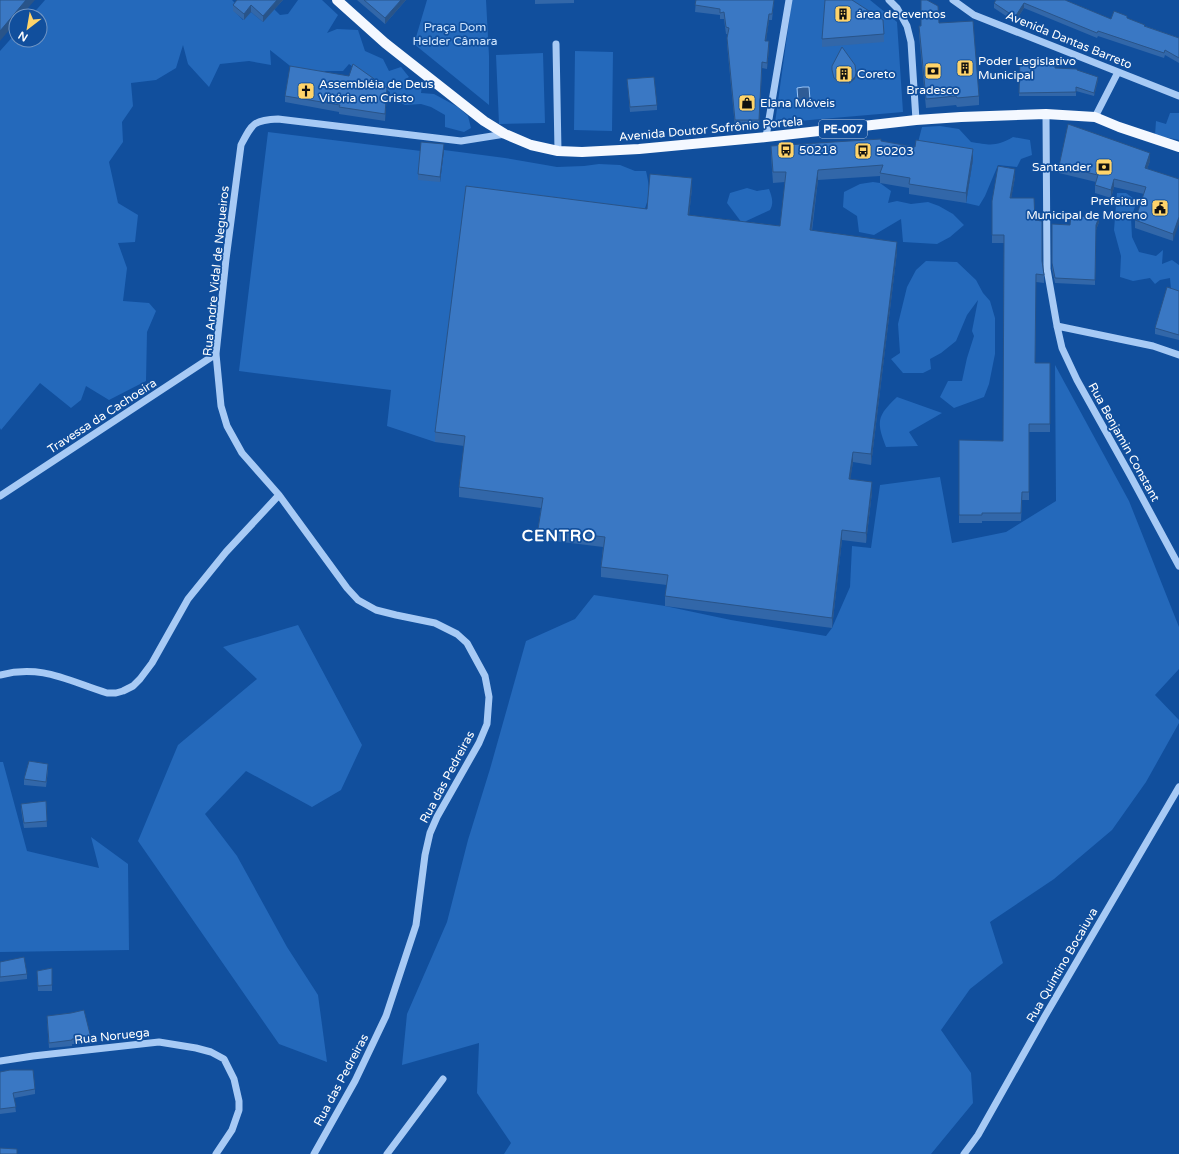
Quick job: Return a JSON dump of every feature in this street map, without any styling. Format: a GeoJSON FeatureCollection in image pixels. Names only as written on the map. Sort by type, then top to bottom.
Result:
{"type":"FeatureCollection","features":[{"type":"Feature","properties":{"kind":"main road","name":"PE-007"},"geometry":{"type":"LineString","coordinates":[[336,0],[385,43],[484,121],[505,134]]}},
{"type":"Feature","properties":{"kind":"main road","name":"Avenida Doutor Sofrônio Portela"},"geometry":{"type":"LineString","coordinates":[[505,134],[532,145],[558,151],[582,152],[639,150],[916,120],[1046,114],[1095,117],[1119,127],[1179,147]]}},
{"type":"Feature","properties":{"kind":"street"},"geometry":{"type":"LineString","coordinates":[[766,137],[789,0]]}},
{"type":"Feature","properties":{"kind":"street"},"geometry":{"type":"LineString","coordinates":[[889,0],[903,16],[908,26],[911,42],[916,120]]}},
{"type":"Feature","properties":{"kind":"street","name":"Avenida Dantas Barreto"},"geometry":{"type":"LineString","coordinates":[[953,0],[974,15],[1179,96]]}},
{"type":"Feature","properties":{"kind":"street"},"geometry":{"type":"LineString","coordinates":[[556,44],[558,151]]}},
{"type":"Feature","properties":{"kind":"street"},"geometry":{"type":"LineString","coordinates":[[1095,117],[1118,72]]}},
{"type":"Feature","properties":{"kind":"street","name":"Rua Benjamin Constant"},"geometry":{"type":"LineString","coordinates":[[1046,114],[1048,269],[1062,348],[1067,361],[1179,566]]}},
{"type":"Feature","properties":{"kind":"street","name":"Rua Andre Vidal de Negueiros"},"geometry":{"type":"LineString","coordinates":[[279,495],[242,453],[227,426],[222,406],[216,354],[226,259],[241,145],[249,130],[254,124],[263,119],[278,119],[460,140],[505,134]]}},
{"type":"Feature","properties":{"kind":"street"},"geometry":{"type":"LineString","coordinates":[[1057,326],[1153,346],[1179,355]]}},
{"type":"Feature","properties":{"kind":"street","name":"Travessa da Cachoeira"},"geometry":{"type":"LineString","coordinates":[[0,496],[216,354]]}},
{"type":"Feature","properties":{"kind":"street"},"geometry":{"type":"LineString","coordinates":[[0,675],[28,671],[49,673],[107,693],[116,693],[133,686],[152,663],[188,599],[226,552],[279,495]]}},
{"type":"Feature","properties":{"kind":"street","name":"Rua das Pedreiras"},"geometry":{"type":"LineString","coordinates":[[279,495],[347,588],[358,600],[376,610],[435,623],[457,634],[467,643],[485,676],[489,697],[487,724],[479,743],[437,817],[430,833],[425,855],[416,925],[386,1016],[354,1081],[314,1154]]}},
{"type":"Feature","properties":{"kind":"street","name":"Rua Quintino Bocaiuva"},"geometry":{"type":"LineString","coordinates":[[964,1154],[978,1134],[1044,1016],[1179,788]]}},
{"type":"Feature","properties":{"kind":"street","name":"Rua Noruega"},"geometry":{"type":"LineString","coordinates":[[0,1061],[159,1042],[211,1052],[224,1059],[234,1079],[239,1101],[239,1110],[232,1130],[216,1154]]}},
{"type":"Feature","properties":{"kind":"street"},"geometry":{"type":"LineString","coordinates":[[387,1154],[443,1079]]}},
{"type":"Feature","properties":{"kind":"green space"},"geometry":{"type":"Polygon","coordinates":[[[45,0],[232,0],[238,6],[234,11],[243,20],[251,12],[263,22],[274,9],[280,15],[288,14],[298,0],[322,0],[338,15],[327,33],[337,29],[358,30],[365,51],[383,59],[389,71],[401,67],[409,77],[404,80],[422,86],[421,93],[434,94],[458,107],[468,116],[471,128],[464,132],[445,127],[445,115],[431,107],[421,104],[405,105],[394,99],[390,103],[390,92],[349,64],[343,71],[326,71],[315,74],[294,69],[270,50],[271,65],[249,61],[220,64],[209,87],[188,64],[183,45],[176,68],[156,80],[131,83],[133,106],[122,122],[123,142],[109,162],[118,203],[138,215],[135,242],[118,243],[127,268],[123,301],[149,303],[156,311],[147,332],[146,381],[109,400],[86,386],[81,400],[71,408],[40,383],[1,430],[0,51],[8,42],[8,48],[48,48],[48,8],[38,8],[45,0]]]}},
{"type":"Feature","properties":{"kind":"green space","name":"Praça Dom Helder Câmara"},"geometry":{"type":"Polygon","coordinates":[[[427,0],[486,0],[489,56],[489,105],[414,44],[427,0]]]}},
{"type":"Feature","properties":{"kind":"green space"},"geometry":{"type":"Polygon","coordinates":[[[792,0],[870,0],[897,22],[903,112],[775,123],[792,0]]]}},
{"type":"Feature","properties":{"kind":"green space"},"geometry":{"type":"Polygon","coordinates":[[[575,51],[613,52],[612,131],[574,130],[575,51]]]}},
{"type":"Feature","properties":{"kind":"green space"},"geometry":{"type":"Polygon","coordinates":[[[543,53],[545,123],[499,124],[496,55],[543,53]]]}},
{"type":"Feature","properties":{"kind":"green space"},"geometry":{"type":"Polygon","coordinates":[[[1170,113],[1179,113],[1179,140],[1155,135],[1156,121],[1166,124],[1170,113]]]}},
{"type":"Feature","properties":{"kind":"green space"},"geometry":{"type":"Polygon","coordinates":[[[940,126],[959,129],[971,142],[997,144],[1013,137],[1030,140],[1032,155],[1021,159],[1017,167],[998,165],[985,196],[979,206],[966,203],[973,159],[916,150],[922,127],[940,126]]]}},
{"type":"Feature","properties":{"kind":"green space"},"geometry":{"type":"Polygon","coordinates":[[[268,132],[421,151],[440,182],[444,150],[557,167],[599,164],[620,165],[635,171],[646,171],[649,190],[646,206],[641,219],[466,196],[435,442],[387,426],[391,390],[239,371],[268,132]]]}},
{"type":"Feature","properties":{"kind":"green space"},"geometry":{"type":"Polygon","coordinates":[[[873,182],[880,183],[891,191],[888,203],[897,201],[911,204],[928,202],[953,214],[964,225],[950,237],[937,244],[903,242],[901,219],[874,235],[859,232],[857,216],[843,207],[844,192],[860,184],[873,182]]]}},
{"type":"Feature","properties":{"kind":"green space"},"geometry":{"type":"Polygon","coordinates":[[[747,188],[757,191],[769,189],[772,197],[772,205],[770,210],[742,223],[727,203],[730,193],[747,188]]]}},
{"type":"Feature","properties":{"kind":"green space"},"geometry":{"type":"Polygon","coordinates":[[[1117,193],[1126,193],[1137,201],[1131,218],[1132,237],[1139,252],[1156,256],[1163,250],[1162,264],[1172,260],[1179,265],[1179,294],[1171,289],[1170,278],[1160,280],[1155,284],[1150,278],[1133,281],[1120,277],[1121,256],[1114,230],[1117,193]]]}},
{"type":"Feature","properties":{"kind":"green space"},"geometry":{"type":"Polygon","coordinates":[[[926,261],[957,262],[976,280],[983,293],[990,301],[995,318],[995,354],[989,384],[984,397],[954,408],[940,397],[948,381],[962,381],[974,336],[972,331],[978,300],[967,315],[956,341],[941,353],[930,359],[931,369],[923,373],[903,373],[891,359],[900,353],[898,324],[907,287],[916,270],[926,261]]]}},
{"type":"Feature","properties":{"kind":"green space"},"geometry":{"type":"Polygon","coordinates":[[[1055,365],[1129,501],[1179,627],[1179,669],[1155,695],[1179,720],[1179,723],[1146,782],[1112,830],[1054,879],[990,922],[1003,963],[970,989],[941,1030],[971,1073],[973,1103],[931,1154],[504,1154],[511,1143],[477,1093],[479,1043],[402,1065],[407,1014],[447,922],[468,840],[490,769],[526,641],[575,619],[594,595],[665,606],[731,620],[826,636],[832,628],[850,587],[852,546],[871,548],[880,485],[940,477],[952,543],[1006,532],[1056,501],[1055,365]]]}},
{"type":"Feature","properties":{"kind":"green space"},"geometry":{"type":"Polygon","coordinates":[[[897,397],[942,413],[909,432],[918,446],[886,447],[881,431],[880,419],[885,409],[897,397]]]}},
{"type":"Feature","properties":{"kind":"green space"},"geometry":{"type":"Polygon","coordinates":[[[298,625],[362,745],[341,790],[312,807],[246,771],[205,814],[237,856],[287,947],[318,995],[327,1062],[279,1044],[138,841],[178,745],[257,679],[223,647],[298,625]]]}},
{"type":"Feature","properties":{"kind":"green space"},"geometry":{"type":"Polygon","coordinates":[[[0,762],[3,762],[27,851],[99,868],[91,837],[128,864],[129,950],[0,952],[0,762]]]}},
{"type":"Feature","properties":{"kind":"shaded area"},"geometry":{"type":"Polygon","coordinates":[[[809,87],[810,100],[804,104],[798,101],[797,88],[809,87]]]}},
{"type":"Feature","properties":{"kind":"building"},"geometry":{"type":"Polygon","coordinates":[[[0,0],[26,0],[19,8],[8,8],[8,21],[0,31],[0,0]]]}},
{"type":"Feature","properties":{"kind":"building"},"geometry":{"type":"Polygon","coordinates":[[[237,0],[277,0],[263,16],[251,5],[244,14],[233,5],[237,0]]]}},
{"type":"Feature","properties":{"kind":"building"},"geometry":{"type":"Polygon","coordinates":[[[364,0],[401,0],[385,18],[364,0]]]}},
{"type":"Feature","properties":{"kind":"building"},"geometry":{"type":"Polygon","coordinates":[[[696,0],[774,0],[772,14],[769,14],[765,41],[769,41],[767,63],[762,62],[759,120],[735,120],[727,38],[729,28],[726,27],[724,12],[720,13],[720,9],[695,5],[696,0]]]}},
{"type":"Feature","properties":{"kind":"building","name":"área de eventos"},"geometry":{"type":"Polygon","coordinates":[[[825,0],[852,0],[883,20],[884,34],[822,39],[825,0]]]}},
{"type":"Feature","properties":{"kind":"building"},"geometry":{"type":"Polygon","coordinates":[[[921,0],[927,0],[938,6],[939,23],[973,21],[979,96],[957,98],[956,96],[926,99],[919,26],[921,26],[921,0]]]}},
{"type":"Feature","properties":{"kind":"building"},"geometry":{"type":"Polygon","coordinates":[[[996,0],[1065,0],[1111,19],[1114,11],[1145,25],[1144,26],[1179,38],[1179,58],[1165,50],[1164,53],[1098,31],[1097,33],[1024,3],[1015,17],[994,3],[996,0]]]}},
{"type":"Feature","properties":{"kind":"building","name":"Coreto"},"geometry":{"type":"Polygon","coordinates":[[[842,47],[855,65],[855,77],[849,82],[841,82],[834,78],[832,70],[832,66],[842,47]]]}},
{"type":"Feature","properties":{"kind":"building"},"geometry":{"type":"Polygon","coordinates":[[[1020,59],[1042,59],[1042,63],[1055,63],[1055,68],[1077,69],[1098,77],[1094,93],[1076,87],[1076,92],[1019,93],[1020,59]]]}},
{"type":"Feature","properties":{"kind":"building"},"geometry":{"type":"Polygon","coordinates":[[[353,64],[387,88],[385,114],[339,107],[340,105],[285,96],[290,66],[349,76],[353,64]]]}},
{"type":"Feature","properties":{"kind":"building"},"geometry":{"type":"Polygon","coordinates":[[[654,77],[657,105],[630,107],[627,79],[654,77]]]}},
{"type":"Feature","properties":{"kind":"building"},"geometry":{"type":"Polygon","coordinates":[[[1068,124],[1150,153],[1145,168],[1179,179],[1179,217],[1173,234],[1135,220],[1146,187],[1114,179],[1111,190],[1095,185],[1098,175],[1059,166],[1068,124]]]}},
{"type":"Feature","properties":{"kind":"building"},"geometry":{"type":"Polygon","coordinates":[[[881,139],[881,141],[915,147],[916,140],[973,149],[966,193],[909,184],[910,178],[880,173],[883,165],[818,170],[810,230],[897,242],[871,454],[853,452],[849,479],[872,482],[866,533],[842,530],[832,618],[665,596],[668,575],[601,567],[605,537],[538,529],[543,498],[459,487],[465,436],[435,432],[466,186],[647,209],[650,174],[692,178],[688,215],[780,226],[786,172],[773,172],[771,146],[881,139]]]}},
{"type":"Feature","properties":{"kind":"building"},"geometry":{"type":"Polygon","coordinates":[[[421,142],[444,144],[440,177],[418,174],[421,142]]]}},
{"type":"Feature","properties":{"kind":"building"},"geometry":{"type":"Polygon","coordinates":[[[998,166],[1015,169],[1010,198],[1034,198],[1035,220],[1042,221],[1042,261],[1044,275],[1036,274],[1035,363],[1050,363],[1050,424],[1029,424],[1029,492],[1022,492],[1021,513],[982,513],[982,515],[959,515],[959,440],[1003,441],[1004,235],[992,235],[992,201],[998,166]]]}},
{"type":"Feature","properties":{"kind":"building"},"geometry":{"type":"Polygon","coordinates":[[[1071,216],[1099,217],[1096,225],[1095,280],[1055,278],[1052,263],[1052,224],[1070,225],[1071,216]]]}},
{"type":"Feature","properties":{"kind":"building"},"geometry":{"type":"Polygon","coordinates":[[[1167,287],[1179,291],[1179,335],[1155,328],[1167,287]]]}},
{"type":"Feature","properties":{"kind":"building"},"geometry":{"type":"Polygon","coordinates":[[[29,761],[48,764],[46,782],[24,779],[29,761]]]}},
{"type":"Feature","properties":{"kind":"building"},"geometry":{"type":"Polygon","coordinates":[[[46,801],[47,821],[24,823],[21,804],[46,801]]]}},
{"type":"Feature","properties":{"kind":"building"},"geometry":{"type":"Polygon","coordinates":[[[24,957],[27,974],[0,977],[0,962],[24,957]]]}},
{"type":"Feature","properties":{"kind":"building"},"geometry":{"type":"Polygon","coordinates":[[[52,968],[52,985],[38,986],[37,971],[52,968]]]}},
{"type":"Feature","properties":{"kind":"building"},"geometry":{"type":"Polygon","coordinates":[[[84,1010],[91,1038],[72,1039],[49,1043],[47,1016],[84,1010]]]}},
{"type":"Feature","properties":{"kind":"building"},"geometry":{"type":"Polygon","coordinates":[[[10,1070],[33,1070],[35,1089],[13,1093],[16,1107],[0,1109],[0,1072],[10,1070]]]}},
{"type":"Feature","properties":{"kind":"building"},"geometry":{"type":"Polygon","coordinates":[[[0,1148],[17,1149],[17,1154],[0,1154],[0,1148]]]}},
{"type":"Feature","properties":{"kind":"place","name":"área de eventos"},"geometry":{"type":"Point","coordinates":[843,14]}},
{"type":"Feature","properties":{"kind":"place","name":"Poder Legislativo Municipal"},"geometry":{"type":"Point","coordinates":[965,68]}},
{"type":"Feature","properties":{"kind":"place","name":"Bradesco"},"geometry":{"type":"Point","coordinates":[933,71]}},
{"type":"Feature","properties":{"kind":"place","name":"Coreto"},"geometry":{"type":"Point","coordinates":[844,74]}},
{"type":"Feature","properties":{"kind":"place","name":"Assembléia de Deus Vitória em Cristo"},"geometry":{"type":"Point","coordinates":[306,91]}},
{"type":"Feature","properties":{"kind":"place","name":"Elana Móveis"},"geometry":{"type":"Point","coordinates":[747,103]}},
{"type":"Feature","properties":{"kind":"place","name":"50218"},"geometry":{"type":"Point","coordinates":[786,150]}},
{"type":"Feature","properties":{"kind":"place","name":"50203"},"geometry":{"type":"Point","coordinates":[863,151]}},
{"type":"Feature","properties":{"kind":"place","name":"Santander"},"geometry":{"type":"Point","coordinates":[1104,167]}},
{"type":"Feature","properties":{"kind":"place","name":"Prefeitura Municipal de Moreno"},"geometry":{"type":"Point","coordinates":[1160,208]}},
{"type":"Feature","properties":{"kind":"district","name":"CENTRO"},"geometry":{"type":"Point","coordinates":[559,535]}}]}
